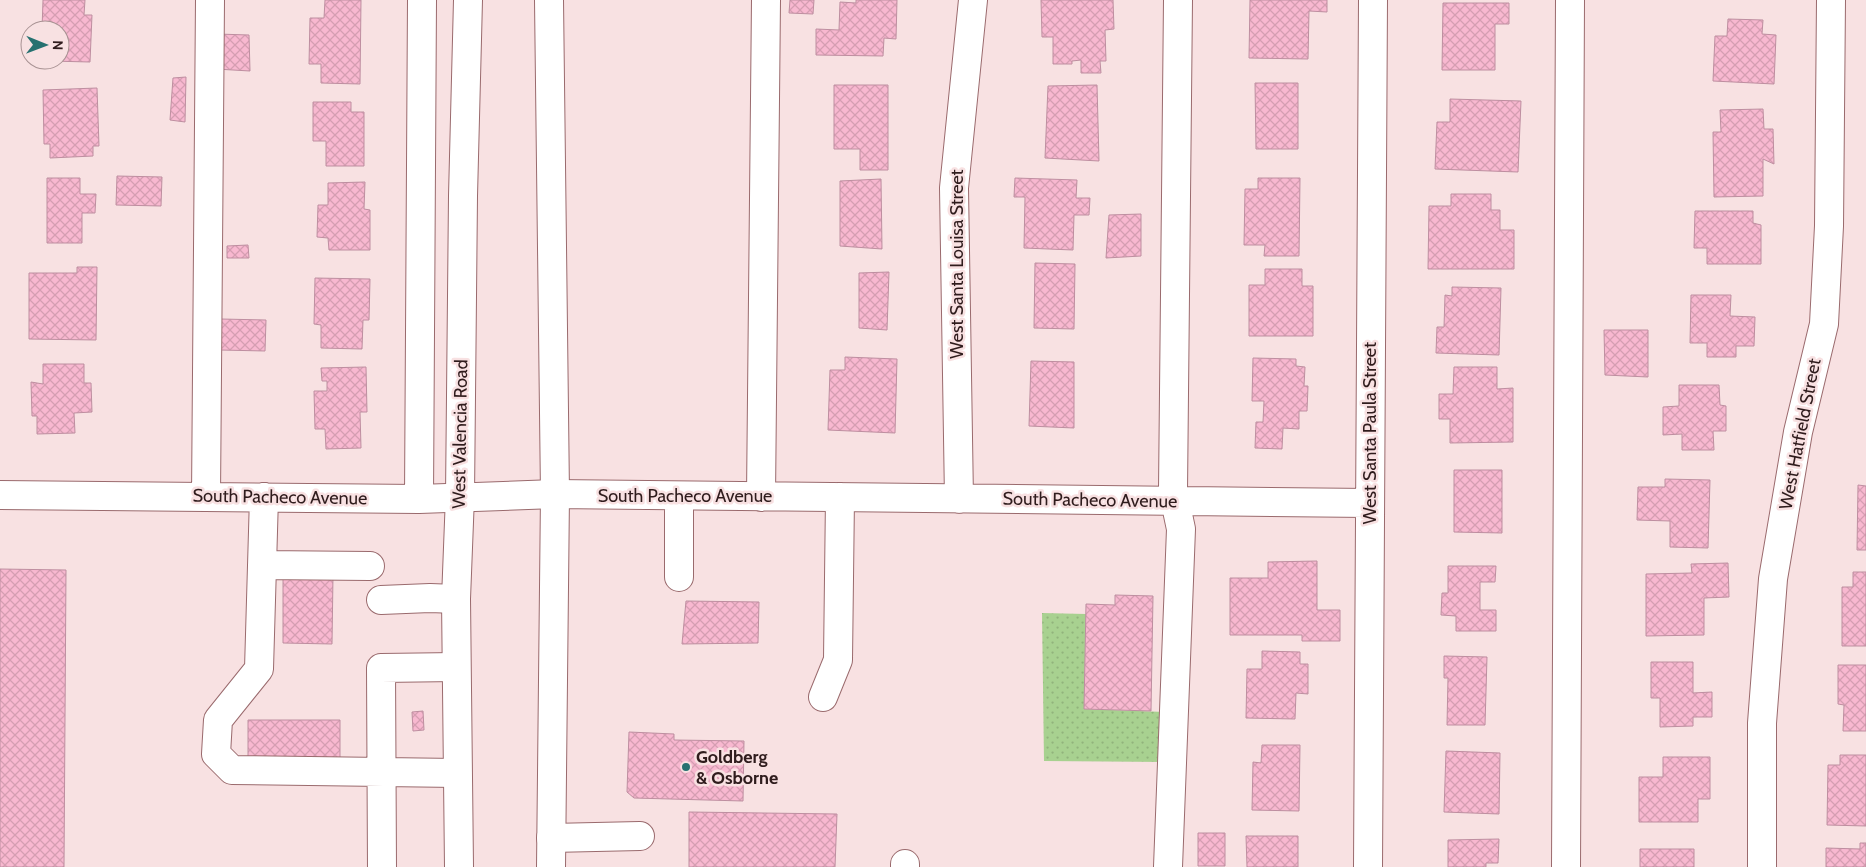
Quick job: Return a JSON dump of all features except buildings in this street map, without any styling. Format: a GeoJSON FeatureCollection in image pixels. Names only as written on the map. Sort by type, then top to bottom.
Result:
{"type":"FeatureCollection","features":[{"type":"Feature","properties":{"kind":"street"},"geometry":{"type":"LineString","coordinates":[[206,497],[210,0]]}},
{"type":"Feature","properties":{"kind":"street"},"geometry":{"type":"LineString","coordinates":[[419,498],[422,0]]}},
{"type":"Feature","properties":{"kind":"street","name":"West Valencia Road"},"geometry":{"type":"LineString","coordinates":[[459,867],[456,600],[460,496],[463,196],[468,0]]}},
{"type":"Feature","properties":{"kind":"street"},"geometry":{"type":"LineString","coordinates":[[549,0],[555,494],[551,867]]}},
{"type":"Feature","properties":{"kind":"street"},"geometry":{"type":"LineString","coordinates":[[761,497],[766,0]]}},
{"type":"Feature","properties":{"kind":"street","name":"West Santa Louisa Street"},"geometry":{"type":"LineString","coordinates":[[960,499],[954,188],[973,0]]}},
{"type":"Feature","properties":{"kind":"street"},"geometry":{"type":"LineString","coordinates":[[1168,867],[1181,529],[1172,491],[1178,0]]}},
{"type":"Feature","properties":{"kind":"street","name":"West Santa Paula Street"},"geometry":{"type":"LineString","coordinates":[[1368,867],[1373,0]]}},
{"type":"Feature","properties":{"kind":"street"},"geometry":{"type":"LineString","coordinates":[[1566,867],[1570,0]]}},
{"type":"Feature","properties":{"kind":"street","name":"West Hatfield Street"},"geometry":{"type":"LineString","coordinates":[[1762,867],[1762,723],[1773,579],[1798,432],[1824,324],[1829,226],[1831,0]]}},
{"type":"Feature","properties":{"kind":"street","name":"South Pacheco Avenue"},"geometry":{"type":"LineString","coordinates":[[0,495],[419,498],[555,494],[1369,503]]}},
{"type":"Feature","properties":{"kind":"street"},"geometry":{"type":"LineString","coordinates":[[679,496],[679,577]]}},
{"type":"Feature","properties":{"kind":"street"},"geometry":{"type":"LineString","coordinates":[[823,697],[838,660],[840,497]]}},
{"type":"Feature","properties":{"kind":"street"},"geometry":{"type":"LineString","coordinates":[[264,498],[259,669],[218,720],[216,754],[232,770],[457,773]]}},
{"type":"Feature","properties":{"kind":"street"},"geometry":{"type":"LineString","coordinates":[[262,565],[370,566]]}},
{"type":"Feature","properties":{"kind":"street"},"geometry":{"type":"LineString","coordinates":[[381,600],[430,598],[456,600]]}},
{"type":"Feature","properties":{"kind":"street"},"geometry":{"type":"LineString","coordinates":[[382,867],[381,668],[456,667]]}},
{"type":"Feature","properties":{"kind":"street"},"geometry":{"type":"LineString","coordinates":[[551,838],[640,836]]}},
{"type":"Feature","properties":{"kind":"green space"},"geometry":{"type":"Polygon","coordinates":[[[1042,613],[1086,614],[1084,709],[1165,712],[1164,762],[1044,761],[1042,613]]]}},
{"type":"Feature","properties":{"kind":"place","name":"Goldberg & Osborne"},"geometry":{"type":"Point","coordinates":[686,767]}}]}
